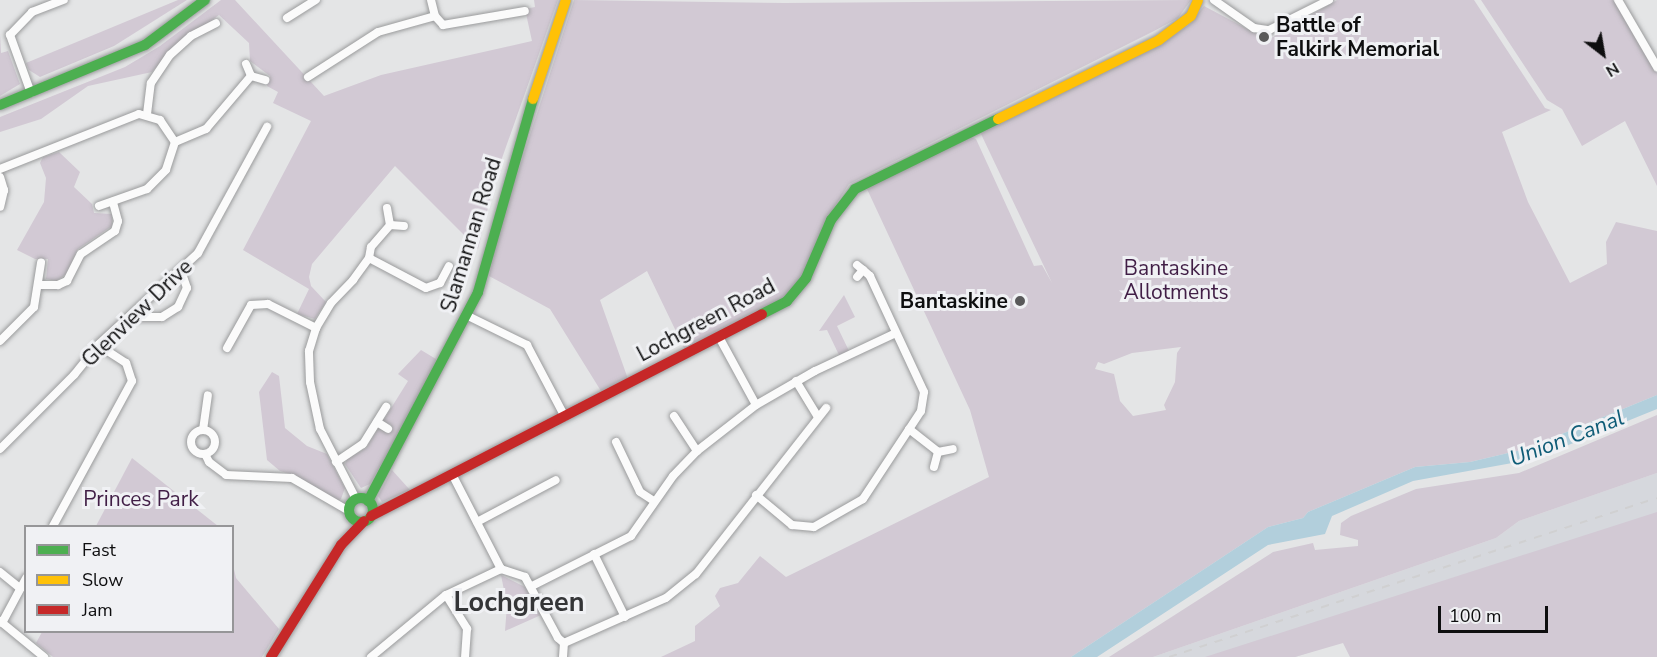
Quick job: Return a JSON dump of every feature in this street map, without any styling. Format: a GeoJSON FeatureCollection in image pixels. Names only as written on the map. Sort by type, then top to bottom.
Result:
{"type":"FeatureCollection","features":[{"type":"Feature","properties":{"kind":"street"},"geometry":{"type":"LineString","coordinates":[[31,93],[10,35],[32,12],[64,0]]}},
{"type":"Feature","properties":{"kind":"street"},"geometry":{"type":"LineString","coordinates":[[0,105],[145,45],[205,0]]}},
{"type":"Feature","properties":{"kind":"street"},"geometry":{"type":"LineString","coordinates":[[287,18],[316,0]]}},
{"type":"Feature","properties":{"kind":"street"},"geometry":{"type":"LineString","coordinates":[[431,0],[435,16],[443,25],[525,11]]}},
{"type":"Feature","properties":{"kind":"street","name":"Slamannan Road"},"geometry":{"type":"LineString","coordinates":[[271,657],[366,508],[468,316],[566,0]]}},
{"type":"Feature","properties":{"kind":"street","name":"Lochgreen Road"},"geometry":{"type":"LineString","coordinates":[[366,508],[399,504],[719,337],[797,292],[838,209],[866,181],[1159,40],[1191,16],[1198,0]]}},
{"type":"Feature","properties":{"kind":"street"},"geometry":{"type":"LineString","coordinates":[[1214,0],[1259,30],[1269,30],[1329,0]]}},
{"type":"Feature","properties":{"kind":"street"},"geometry":{"type":"LineString","coordinates":[[1618,0],[1657,67]]}},
{"type":"Feature","properties":{"kind":"street"},"geometry":{"type":"LineString","coordinates":[[308,77],[378,32],[435,16]]}},
{"type":"Feature","properties":{"kind":"street"},"geometry":{"type":"LineString","coordinates":[[147,114],[151,83],[170,55],[191,36],[216,23]]}},
{"type":"Feature","properties":{"kind":"street"},"geometry":{"type":"LineString","coordinates":[[335,60],[341,69]]}},
{"type":"Feature","properties":{"kind":"street"},"geometry":{"type":"LineString","coordinates":[[246,64],[251,76]]}},
{"type":"Feature","properties":{"kind":"street"},"geometry":{"type":"LineString","coordinates":[[176,142],[206,129],[251,76]]}},
{"type":"Feature","properties":{"kind":"street"},"geometry":{"type":"LineString","coordinates":[[251,76],[265,80]]}},
{"type":"Feature","properties":{"kind":"street"},"geometry":{"type":"LineString","coordinates":[[99,206],[147,189],[172,161],[176,142],[166,125],[147,114]]}},
{"type":"Feature","properties":{"kind":"street"},"geometry":{"type":"LineString","coordinates":[[0,169],[147,114]]}},
{"type":"Feature","properties":{"kind":"street","name":"Glenview Drive"},"geometry":{"type":"LineString","coordinates":[[0,449],[74,375],[98,345],[181,272],[198,253],[267,127]]}},
{"type":"Feature","properties":{"kind":"street"},"geometry":{"type":"LineString","coordinates":[[0,177],[4,190],[0,207]]}},
{"type":"Feature","properties":{"kind":"street"},"geometry":{"type":"LineString","coordinates":[[38,285],[58,285],[67,281],[84,251],[115,231],[118,221],[113,202]]}},
{"type":"Feature","properties":{"kind":"street"},"geometry":{"type":"LineString","coordinates":[[387,208],[390,225]]}},
{"type":"Feature","properties":{"kind":"street"},"geometry":{"type":"LineString","coordinates":[[390,225],[404,226]]}},
{"type":"Feature","properties":{"kind":"street"},"geometry":{"type":"LineString","coordinates":[[205,454],[208,462],[226,475],[292,478],[350,513],[366,508],[336,462],[320,429],[310,382],[309,351],[316,328],[331,303],[369,258],[371,247],[390,225]]}},
{"type":"Feature","properties":{"kind":"street"},"geometry":{"type":"LineString","coordinates":[[369,258],[426,288],[440,283],[449,266]]}},
{"type":"Feature","properties":{"kind":"street"},"geometry":{"type":"LineString","coordinates":[[0,341],[34,307],[40,263]]}},
{"type":"Feature","properties":{"kind":"street"},"geometry":{"type":"LineString","coordinates":[[756,495],[792,525],[814,527],[863,499],[909,429],[924,401],[924,392],[870,276],[859,270]]}},
{"type":"Feature","properties":{"kind":"street"},"geometry":{"type":"LineString","coordinates":[[132,317],[162,317],[178,307],[187,288],[181,272]]}},
{"type":"Feature","properties":{"kind":"street"},"geometry":{"type":"LineString","coordinates":[[227,348],[251,305],[268,304],[316,328]]}},
{"type":"Feature","properties":{"kind":"street"},"geometry":{"type":"LineString","coordinates":[[468,316],[528,345],[565,417]]}},
{"type":"Feature","properties":{"kind":"street"},"geometry":{"type":"LineString","coordinates":[[532,586],[632,536],[654,501],[697,451],[756,405],[796,381],[896,333]]}},
{"type":"Feature","properties":{"kind":"street"},"geometry":{"type":"LineString","coordinates":[[719,337],[756,405]]}},
{"type":"Feature","properties":{"kind":"street"},"geometry":{"type":"LineString","coordinates":[[54,525],[132,381],[126,363],[98,345]]}},
{"type":"Feature","properties":{"kind":"street"},"geometry":{"type":"LineString","coordinates":[[796,381],[818,417]]}},
{"type":"Feature","properties":{"kind":"street"},"geometry":{"type":"LineString","coordinates":[[203,430],[208,395]]}},
{"type":"Feature","properties":{"kind":"street"},"geometry":{"type":"LineString","coordinates":[[336,462],[363,444],[386,407]]}},
{"type":"Feature","properties":{"kind":"street"},"geometry":{"type":"LineString","coordinates":[[564,643],[625,617],[682,588],[826,408]]}},
{"type":"Feature","properties":{"kind":"street"},"geometry":{"type":"LineString","coordinates":[[675,416],[697,451]]}},
{"type":"Feature","properties":{"kind":"street"},"geometry":{"type":"LineString","coordinates":[[377,422],[388,429]]}},
{"type":"Feature","properties":{"kind":"street"},"geometry":{"type":"LineString","coordinates":[[909,429],[938,452],[953,449]]}},
{"type":"Feature","properties":{"kind":"street"},"geometry":{"type":"LineString","coordinates":[[203,430],[214,438],[211,451],[205,454],[199,453],[191,443],[197,432],[203,430]]}},
{"type":"Feature","properties":{"kind":"street"},"geometry":{"type":"LineString","coordinates":[[616,442],[640,492],[654,501]]}},
{"type":"Feature","properties":{"kind":"street"},"geometry":{"type":"LineString","coordinates":[[934,467],[938,452]]}},
{"type":"Feature","properties":{"kind":"street"},"geometry":{"type":"LineString","coordinates":[[453,476],[501,569]]}},
{"type":"Feature","properties":{"kind":"street"},"geometry":{"type":"LineString","coordinates":[[477,522],[556,480]]}},
{"type":"Feature","properties":{"kind":"street","name":"Slamannan Road"},"geometry":{"type":"LineString","coordinates":[[341,545],[350,513],[366,508]]}},
{"type":"Feature","properties":{"kind":"street"},"geometry":{"type":"LineString","coordinates":[[594,554],[625,617]]}},
{"type":"Feature","properties":{"kind":"street"},"geometry":{"type":"LineString","coordinates":[[370,657],[446,595],[501,569],[516,572],[532,586],[558,638],[564,643]]}},
{"type":"Feature","properties":{"kind":"street"},"geometry":{"type":"LineString","coordinates":[[0,572],[20,588]]}},
{"type":"Feature","properties":{"kind":"street"},"geometry":{"type":"LineString","coordinates":[[24,581],[1,622],[44,657]]}},
{"type":"Feature","properties":{"kind":"street"},"geometry":{"type":"LineString","coordinates":[[446,595],[467,629],[465,657]]}},
{"type":"Feature","properties":{"kind":"street"},"geometry":{"type":"LineString","coordinates":[[563,657],[564,643]]}},
{"type":"Feature","properties":{"kind":"shaded area"},"geometry":{"type":"Polygon","coordinates":[[[1657,473],[1657,540],[1295,657],[1153,657],[1496,538],[1519,521],[1657,473]]]}},
{"type":"Feature","properties":{"kind":"green space"},"geometry":{"type":"Polygon","coordinates":[[[178,0],[187,0],[114,46],[40,77],[29,70],[26,63],[178,0]]]}},
{"type":"Feature","properties":{"kind":"green space"},"geometry":{"type":"Polygon","coordinates":[[[221,0],[235,0],[324,96],[381,75],[532,41],[525,9],[535,7],[534,0],[558,0],[495,178],[478,249],[395,166],[312,264],[309,277],[311,286],[326,302],[315,319],[297,314],[309,289],[243,250],[311,121],[273,103],[278,92],[267,86],[270,76],[250,61],[249,43],[219,15],[171,50],[152,72],[88,86],[41,119],[0,132],[0,117],[125,67],[160,46],[221,0]]]}},
{"type":"Feature","properties":{"kind":"green space"},"geometry":{"type":"Polygon","coordinates":[[[574,0],[785,3],[1191,0],[1178,18],[1154,31],[849,184],[823,225],[804,276],[784,298],[685,350],[647,271],[600,300],[628,379],[601,391],[550,309],[489,276],[499,230],[574,0]]]}},
{"type":"Feature","properties":{"kind":"green space","name":"Bantaskine Allotments"},"geometry":{"type":"Polygon","coordinates":[[[1337,0],[1474,0],[1545,108],[1551,110],[1502,132],[1528,202],[1570,283],[1607,264],[1606,242],[1616,222],[1657,231],[1657,395],[1525,449],[1470,462],[1415,467],[1308,512],[1303,518],[1268,527],[1071,657],[661,657],[695,641],[695,626],[720,606],[715,596],[720,588],[738,583],[760,556],[786,577],[989,477],[970,410],[867,189],[943,149],[971,137],[976,139],[1034,266],[1042,265],[1052,283],[981,134],[984,127],[1163,42],[1189,25],[1204,6],[1268,40],[1337,0]],[[1181,347],[1132,353],[1104,364],[1098,362],[1095,369],[1114,374],[1120,401],[1133,416],[1166,410],[1164,405],[1175,382],[1177,353],[1181,347]]]}},
{"type":"Feature","properties":{"kind":"green space"},"geometry":{"type":"Polygon","coordinates":[[[1481,0],[1614,0],[1657,73],[1657,186],[1625,121],[1582,146],[1562,109],[1547,100],[1481,0]]]}},
{"type":"Feature","properties":{"kind":"green space"},"geometry":{"type":"Polygon","coordinates":[[[0,33],[1,53],[8,51],[20,84],[0,96],[0,33]]]}},
{"type":"Feature","properties":{"kind":"green space"},"geometry":{"type":"Polygon","coordinates":[[[59,152],[80,172],[74,187],[92,204],[94,213],[112,214],[112,226],[78,249],[66,274],[57,281],[46,279],[48,259],[35,259],[17,250],[44,202],[46,178],[40,163],[43,157],[59,152]]]}},
{"type":"Feature","properties":{"kind":"green space"},"geometry":{"type":"Polygon","coordinates":[[[844,295],[855,317],[837,326],[849,351],[839,355],[827,330],[819,331],[844,295]]]}},
{"type":"Feature","properties":{"kind":"green space"},"geometry":{"type":"Polygon","coordinates":[[[421,350],[436,359],[438,366],[370,484],[361,488],[345,464],[347,459],[366,448],[379,427],[387,432],[391,425],[383,421],[408,381],[398,374],[421,350]]]}},
{"type":"Feature","properties":{"kind":"green space"},"geometry":{"type":"Polygon","coordinates":[[[272,372],[279,376],[285,428],[307,446],[327,454],[345,488],[341,499],[335,502],[297,476],[280,471],[267,460],[259,392],[272,372]]]}},
{"type":"Feature","properties":{"kind":"green space"},"geometry":{"type":"Polygon","coordinates":[[[1657,415],[1657,473],[1519,521],[1496,538],[1153,657],[1109,657],[1273,552],[1313,543],[1315,550],[1358,546],[1358,540],[1340,535],[1341,523],[1351,516],[1416,489],[1519,473],[1657,415]]]}},
{"type":"Feature","properties":{"kind":"green space","name":"Princes Park"},"geometry":{"type":"Polygon","coordinates":[[[132,458],[217,525],[97,525],[132,458]]]}},
{"type":"Feature","properties":{"kind":"green space"},"geometry":{"type":"Polygon","coordinates":[[[392,470],[410,490],[382,502],[378,496],[392,470]]]}},
{"type":"Feature","properties":{"kind":"green space"},"geometry":{"type":"Polygon","coordinates":[[[1657,512],[1657,657],[1350,657],[1343,643],[1295,657],[1205,657],[1657,512]]]}},
{"type":"Feature","properties":{"kind":"green space","name":"Princes Park"},"geometry":{"type":"Polygon","coordinates":[[[234,569],[236,578],[279,629],[262,657],[53,657],[36,643],[41,633],[234,633],[234,569]]]}},
{"type":"Feature","properties":{"kind":"green space"},"geometry":{"type":"Polygon","coordinates":[[[501,575],[525,587],[541,615],[505,631],[507,605],[501,575]]]}},
{"type":"Feature","properties":{"kind":"water","name":"Union Canal"},"geometry":{"type":"Polygon","coordinates":[[[1657,395],[1657,409],[1534,459],[1413,481],[1332,516],[1325,534],[1268,545],[1097,657],[1071,657],[1268,527],[1303,518],[1308,512],[1415,467],[1470,462],[1525,449],[1657,395]]]}},
{"type":"Feature","properties":{"kind":"railway"},"geometry":{"type":"LineString","coordinates":[[1169,657],[1657,498]]}},
{"type":"Feature","properties":{"kind":"traffic: fast"},"geometry":{"type":"LineString","coordinates":[[0,105],[145,45],[205,0]]}},
{"type":"Feature","properties":{"kind":"traffic: fast"},"geometry":{"type":"LineString","coordinates":[[368,501],[478,292],[533,99]]}},
{"type":"Feature","properties":{"kind":"traffic: fast"},"geometry":{"type":"LineString","coordinates":[[762,314],[787,301],[806,278],[831,220],[855,189],[998,119]]}},
{"type":"Feature","properties":{"kind":"traffic: fast"},"geometry":{"type":"LineString","coordinates":[[361,498],[369,502],[373,510],[369,518],[361,522],[353,518],[349,510],[353,502],[361,498]]}},
{"type":"Feature","properties":{"kind":"traffic: slow"},"geometry":{"type":"LineString","coordinates":[[533,99],[566,0]]}},
{"type":"Feature","properties":{"kind":"traffic: slow"},"geometry":{"type":"LineString","coordinates":[[998,119],[1159,40],[1191,16],[1198,0]]}},
{"type":"Feature","properties":{"kind":"traffic: jam"},"geometry":{"type":"LineString","coordinates":[[371,516],[762,314]]}},
{"type":"Feature","properties":{"kind":"traffic: jam"},"geometry":{"type":"LineString","coordinates":[[271,657],[341,545],[364,521]]}},
{"type":"Feature","properties":{"kind":"place","name":"Battle of Falkirk Memorial"},"geometry":{"type":"Point","coordinates":[1264,37]}},
{"type":"Feature","properties":{"kind":"place","name":"Bantaskine"},"geometry":{"type":"Point","coordinates":[1020,301]}},
{"type":"Feature","properties":{"kind":"district","name":"Lochgreen"},"geometry":{"type":"Point","coordinates":[519,603]}}]}
